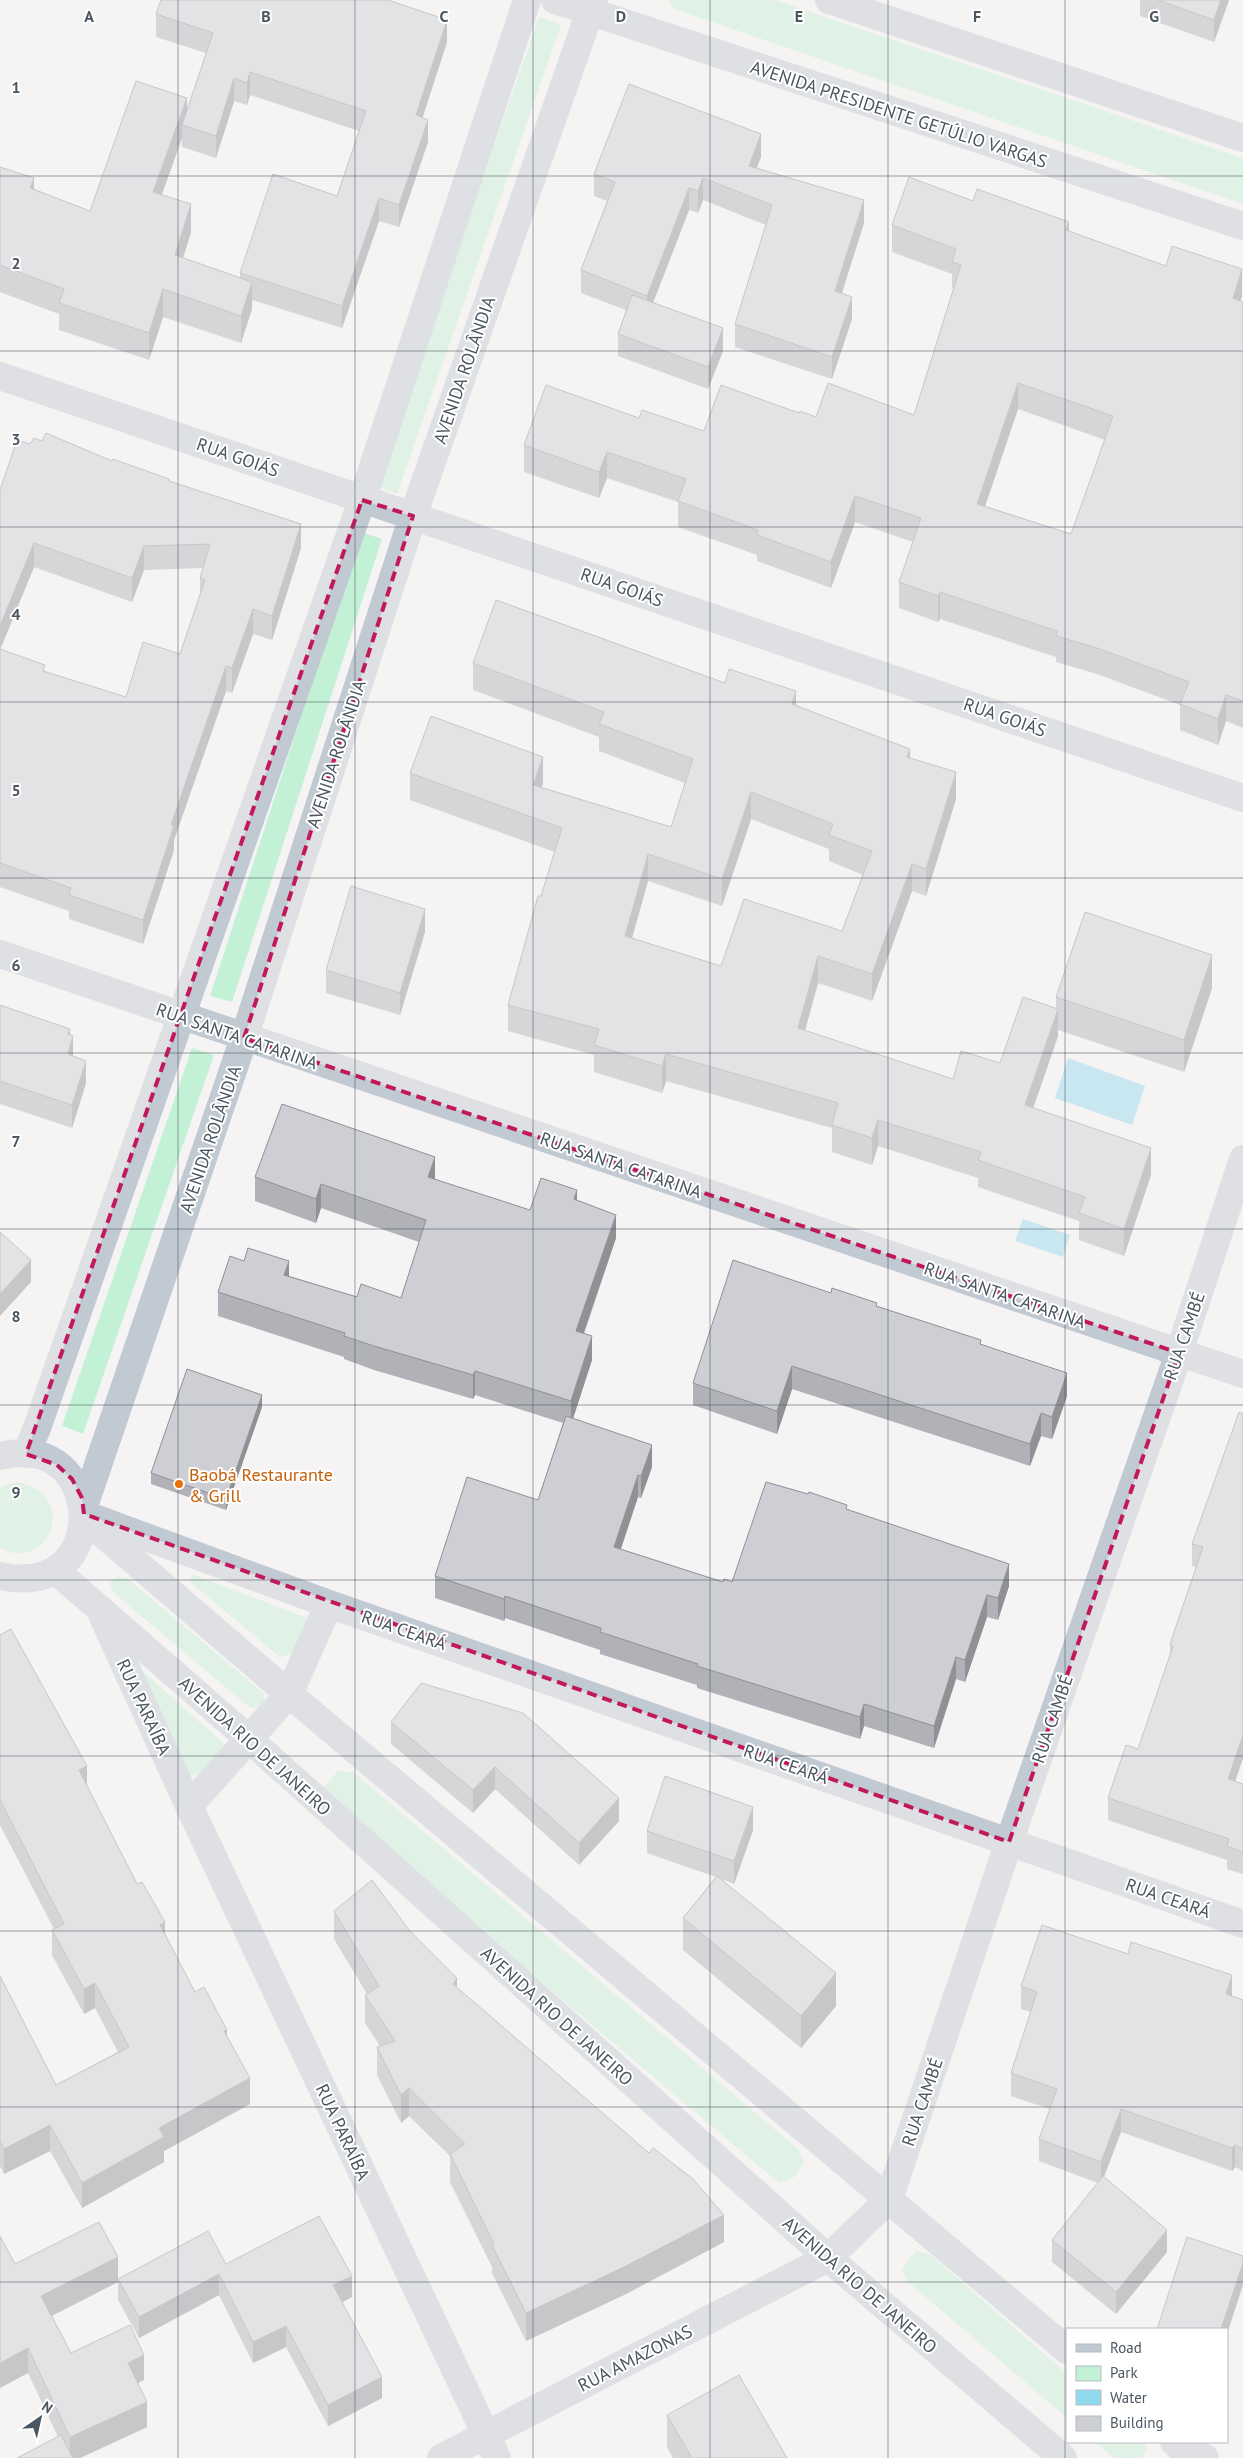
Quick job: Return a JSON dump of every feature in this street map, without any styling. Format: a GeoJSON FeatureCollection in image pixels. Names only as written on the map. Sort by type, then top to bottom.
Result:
{"type":"FeatureCollection","features":[{"type":"Feature","properties":{"kind":"street"},"geometry":{"type":"LineString","coordinates":[[9,1452],[37,1428],[362,500],[527,0]]}},
{"type":"Feature","properties":{"kind":"street","name":"AVENIDA PRESIDENTE GETÚLIO VARGAS"},"geometry":{"type":"LineString","coordinates":[[554,0],[592,6],[1243,226]]}},
{"type":"Feature","properties":{"kind":"street"},"geometry":{"type":"LineString","coordinates":[[828,0],[1243,138]]}},
{"type":"Feature","properties":{"kind":"street","name":"AVENIDA ROLÂNDIA"},"geometry":{"type":"LineString","coordinates":[[0,1596],[46,1574],[71,1556],[80,1538],[84,1514],[244,1038],[413,516],[592,6]]}},
{"type":"Feature","properties":{"kind":"street","name":"RUA GOIÁS"},"geometry":{"type":"LineString","coordinates":[[0,376],[1243,798]]}},
{"type":"Feature","properties":{"kind":"street","name":"RUA SANTA CATARINA"},"geometry":{"type":"LineString","coordinates":[[0,954],[180,1017],[1243,1374]]}},
{"type":"Feature","properties":{"kind":"street","name":"RUA CAMBÉ"},"geometry":{"type":"LineString","coordinates":[[828,2258],[889,2199],[1009,1842],[1179,1353],[1243,1159]]}},
{"type":"Feature","properties":{"kind":"street"},"geometry":{"type":"LineString","coordinates":[[9,1452],[57,1464],[72,1479],[82,1498],[84,1514],[289,1694],[1066,2349]]}},
{"type":"Feature","properties":{"kind":"street","name":"RUA CEARÁ"},"geometry":{"type":"LineString","coordinates":[[84,1514],[329,1604],[1243,1924]]}},
{"type":"Feature","properties":{"kind":"street"},"geometry":{"type":"LineString","coordinates":[[0,1576],[16,1580],[46,1574]]}},
{"type":"Feature","properties":{"kind":"street","name":"AVENIDA RIO DE JANEIRO"},"geometry":{"type":"LineString","coordinates":[[46,1574],[99,1608],[250,1740],[828,2258],[1063,2458]]}},
{"type":"Feature","properties":{"kind":"street"},"geometry":{"type":"LineString","coordinates":[[189,1806],[250,1740],[289,1694],[329,1604]]}},
{"type":"Feature","properties":{"kind":"street","name":"RUA PARAÍBA"},"geometry":{"type":"LineString","coordinates":[[99,1608],[189,1806],[491,2447]]}},
{"type":"Feature","properties":{"kind":"street","name":"RUA AMAZONAS"},"geometry":{"type":"LineString","coordinates":[[441,2458],[491,2447],[828,2258]]}},
{"type":"Feature","properties":{"kind":"highlighted area"},"geometry":{"type":"Polygon","coordinates":[[[362,500],[413,516],[244,1038],[1179,1353],[1009,1842],[84,1514],[82,1498],[72,1479],[57,1465],[26,1454],[362,500]]]}},
{"type":"Feature","properties":{"kind":"green space"},"geometry":{"type":"Polygon","coordinates":[[[669,0],[775,0],[1243,158],[1243,204],[674,9],[669,0]]]}},
{"type":"Feature","properties":{"kind":"green space"},"geometry":{"type":"Polygon","coordinates":[[[539,17],[561,25],[397,494],[376,486],[539,17]]]}},
{"type":"Feature","properties":{"kind":"green space"},"geometry":{"type":"Polygon","coordinates":[[[361,532],[382,539],[232,1002],[210,996],[361,532]]]}},
{"type":"Feature","properties":{"kind":"green space"},"geometry":{"type":"Polygon","coordinates":[[[192,1048],[214,1055],[83,1434],[62,1426],[192,1048]]]}},
{"type":"Feature","properties":{"kind":"green space"},"geometry":{"type":"Polygon","coordinates":[[[18,1482],[37,1490],[49,1502],[53,1516],[51,1530],[43,1542],[32,1551],[17,1553],[0,1548],[0,1488],[7,1484],[18,1482]]]}},
{"type":"Feature","properties":{"kind":"green space"},"geometry":{"type":"Polygon","coordinates":[[[192,1574],[307,1618],[307,1632],[298,1650],[286,1656],[279,1656],[190,1582],[192,1574]]]}},
{"type":"Feature","properties":{"kind":"green space"},"geometry":{"type":"Polygon","coordinates":[[[117,1577],[127,1578],[263,1693],[265,1702],[259,1708],[249,1707],[113,1592],[110,1583],[117,1577]]]}},
{"type":"Feature","properties":{"kind":"green space"},"geometry":{"type":"Polygon","coordinates":[[[137,1666],[225,1745],[211,1773],[188,1774],[137,1666]]]}},
{"type":"Feature","properties":{"kind":"green space"},"geometry":{"type":"Polygon","coordinates":[[[338,1771],[353,1772],[799,2150],[804,2163],[794,2177],[779,2183],[325,1799],[324,1787],[338,1771]]]}},
{"type":"Feature","properties":{"kind":"green space"},"geometry":{"type":"Polygon","coordinates":[[[917,2251],[931,2255],[1066,2373],[1066,2417],[907,2281],[902,2270],[917,2251]]]}},
{"type":"Feature","properties":{"kind":"green space"},"geometry":{"type":"Polygon","coordinates":[[[1096,2443],[1144,2443],[1146,2450],[1142,2458],[1114,2458],[1096,2443]]]}},
{"type":"Feature","properties":{"kind":"water"},"geometry":{"type":"Polygon","coordinates":[[[1068,1058],[1145,1086],[1132,1125],[1055,1098],[1068,1058]]]}},
{"type":"Feature","properties":{"kind":"water"},"geometry":{"type":"Polygon","coordinates":[[[1023,1219],[1070,1235],[1063,1257],[1015,1241],[1023,1219]]]}},
{"type":"Feature","properties":{"kind":"building"},"geometry":{"type":"Polygon","coordinates":[[[161,0],[388,0],[447,20],[416,115],[428,120],[399,205],[379,198],[342,306],[240,273],[273,174],[337,196],[366,111],[250,72],[247,83],[234,78],[216,136],[182,125],[213,33],[156,14],[161,0]]]}},
{"type":"Feature","properties":{"kind":"building"},"geometry":{"type":"Polygon","coordinates":[[[1158,0],[1221,0],[1214,20],[1158,0]]]}},
{"type":"Feature","properties":{"kind":"building"},"geometry":{"type":"Polygon","coordinates":[[[136,81],[187,98],[153,192],[191,204],[175,255],[252,282],[241,316],[163,289],[149,333],[59,303],[64,289],[0,265],[0,167],[34,178],[30,188],[90,211],[136,81]]]}},
{"type":"Feature","properties":{"kind":"building"},"geometry":{"type":"Polygon","coordinates":[[[629,84],[761,134],[749,166],[864,200],[835,291],[852,297],[832,357],[735,324],[772,205],[703,178],[698,191],[689,188],[647,296],[581,270],[615,182],[594,174],[629,84]]]}},
{"type":"Feature","properties":{"kind":"building"},"geometry":{"type":"Polygon","coordinates":[[[909,177],[973,201],[977,189],[1069,222],[1066,230],[1166,266],[1172,246],[1242,269],[1233,298],[1243,302],[1243,701],[1226,695],[1218,719],[1180,704],[1189,682],[1097,648],[1056,636],[1057,631],[940,592],[938,596],[899,582],[921,518],[855,496],[831,562],[757,535],[758,530],[678,501],[686,479],[607,452],[599,472],[524,445],[546,385],[639,418],[642,410],[704,431],[721,385],[799,413],[800,411],[816,417],[828,383],[914,415],[961,265],[952,262],[956,249],[892,225],[909,177]],[[1018,383],[977,504],[1071,534],[1113,416],[1018,383]]]}},
{"type":"Feature","properties":{"kind":"building"},"geometry":{"type":"Polygon","coordinates":[[[632,295],[723,328],[708,367],[618,334],[632,295]]]}},
{"type":"Feature","properties":{"kind":"building"},"geometry":{"type":"Polygon","coordinates":[[[46,433],[112,461],[113,459],[169,479],[169,481],[301,524],[272,616],[253,609],[232,668],[226,666],[171,825],[174,826],[143,920],[69,895],[71,888],[0,863],[0,649],[45,665],[43,671],[126,697],[143,642],[180,654],[205,580],[200,578],[210,544],[144,546],[132,578],[34,543],[0,626],[0,490],[17,440],[30,444],[34,438],[42,441],[46,433]]]}},
{"type":"Feature","properties":{"kind":"building"},"geometry":{"type":"Polygon","coordinates":[[[496,600],[725,683],[729,669],[796,691],[792,704],[910,749],[907,757],[956,772],[926,869],[912,864],[872,974],[818,956],[798,1028],[953,1079],[961,1051],[1000,1063],[1023,997],[1058,1009],[1025,1105],[1151,1148],[1124,1229],[1079,1213],[1085,1197],[978,1160],[981,1152],[878,1120],[872,1138],[832,1125],[838,1103],[666,1054],[662,1066],[594,1045],[599,1029],[508,1005],[538,896],[541,896],[562,828],[410,773],[431,716],[543,757],[533,785],[671,827],[693,759],[599,724],[604,712],[473,663],[496,600]],[[751,792],[722,879],[648,854],[625,936],[721,966],[744,899],[842,931],[872,851],[829,835],[833,824],[751,792]]]}},
{"type":"Feature","properties":{"kind":"building"},"geometry":{"type":"Polygon","coordinates":[[[351,886],[425,909],[400,993],[326,970],[351,886]]]}},
{"type":"Feature","properties":{"kind":"building"},"geometry":{"type":"Polygon","coordinates":[[[1085,912],[1212,955],[1184,1040],[1056,997],[1085,912]]]}},
{"type":"Feature","properties":{"kind":"building"},"geometry":{"type":"Polygon","coordinates":[[[0,1005],[70,1029],[68,1034],[73,1036],[68,1054],[86,1061],[72,1105],[0,1081],[0,1005]]]}},
{"type":"Feature","properties":{"kind":"building"},"geometry":{"type":"Polygon","coordinates":[[[282,1104],[435,1157],[428,1177],[530,1210],[541,1178],[577,1190],[574,1199],[616,1215],[576,1331],[592,1336],[571,1401],[475,1371],[473,1375],[374,1346],[344,1336],[345,1333],[218,1292],[230,1256],[244,1261],[248,1248],[289,1261],[284,1275],[357,1297],[361,1284],[401,1298],[426,1220],[321,1184],[316,1199],[255,1177],[282,1104]]]}},
{"type":"Feature","properties":{"kind":"building"},"geometry":{"type":"Polygon","coordinates":[[[0,1232],[31,1260],[0,1294],[0,1232]]]}},
{"type":"Feature","properties":{"kind":"building"},"geometry":{"type":"Polygon","coordinates":[[[733,1260],[831,1293],[832,1288],[877,1303],[876,1306],[981,1340],[980,1344],[1067,1373],[1052,1417],[1041,1413],[1030,1444],[792,1366],[777,1411],[693,1383],[733,1260]]]}},
{"type":"Feature","properties":{"kind":"building"},"geometry":{"type":"Polygon","coordinates":[[[187,1369],[262,1395],[226,1499],[151,1473],[187,1369]]]}},
{"type":"Feature","properties":{"kind":"building"},"geometry":{"type":"Polygon","coordinates":[[[1239,1412],[1243,1414],[1243,1735],[1228,1779],[1243,1784],[1243,1852],[1227,1846],[1229,1839],[1108,1798],[1126,1745],[1138,1749],[1173,1646],[1170,1644],[1203,1547],[1192,1544],[1239,1412]]]}},
{"type":"Feature","properties":{"kind":"building"},"geometry":{"type":"Polygon","coordinates":[[[566,1416],[652,1445],[641,1476],[638,1475],[614,1547],[723,1582],[724,1579],[732,1582],[766,1482],[808,1494],[809,1492],[847,1505],[846,1509],[1009,1564],[998,1598],[987,1595],[965,1660],[956,1657],[934,1726],[864,1704],[860,1717],[697,1666],[698,1664],[600,1632],[601,1628],[505,1596],[504,1599],[435,1576],[467,1477],[538,1500],[566,1416]]]}},
{"type":"Feature","properties":{"kind":"building"},"geometry":{"type":"Polygon","coordinates":[[[11,1629],[87,1766],[79,1770],[137,1884],[142,1882],[165,1922],[160,1925],[195,1992],[204,1987],[227,2030],[224,2031],[250,2078],[159,2128],[164,2137],[82,2183],[50,2125],[4,2149],[0,2141],[0,1976],[56,2085],[129,2047],[95,1983],[84,1989],[52,1930],[64,1924],[0,1800],[0,1635],[11,1629]]]}},
{"type":"Feature","properties":{"kind":"building"},"geometry":{"type":"Polygon","coordinates":[[[421,1683],[523,1713],[619,1798],[579,1843],[495,1767],[473,1790],[391,1722],[421,1683]]]}},
{"type":"Feature","properties":{"kind":"building"},"geometry":{"type":"Polygon","coordinates":[[[665,1776],[753,1807],[734,1861],[647,1831],[665,1776]]]}},
{"type":"Feature","properties":{"kind":"building"},"geometry":{"type":"Polygon","coordinates":[[[717,1876],[836,1973],[801,2016],[683,1918],[717,1876]]]}},
{"type":"Feature","properties":{"kind":"building"},"geometry":{"type":"Polygon","coordinates":[[[372,1880],[409,1930],[457,1978],[453,1984],[649,2153],[653,2148],[693,2179],[724,2215],[626,2266],[526,2313],[450,2154],[465,2144],[409,2088],[401,2095],[377,2047],[395,2041],[365,1995],[379,1986],[334,1911],[372,1880]]]}},
{"type":"Feature","properties":{"kind":"building"},"geometry":{"type":"Polygon","coordinates":[[[1042,1925],[1128,1954],[1131,1942],[1232,1975],[1226,1994],[1243,2000],[1243,2149],[1235,2145],[1232,2148],[1121,2109],[1101,2162],[1039,2139],[1057,2089],[1011,2073],[1037,1992],[1021,1986],[1042,1925]]]}},
{"type":"Feature","properties":{"kind":"building"},"geometry":{"type":"Polygon","coordinates":[[[1103,2176],[1167,2230],[1116,2292],[1052,2240],[1103,2176]]]}},
{"type":"Feature","properties":{"kind":"building"},"geometry":{"type":"Polygon","coordinates":[[[319,2216],[352,2276],[333,2285],[382,2377],[328,2405],[286,2326],[253,2342],[219,2274],[139,2317],[118,2279],[208,2231],[226,2264],[319,2216]]]}},
{"type":"Feature","properties":{"kind":"building"},"geometry":{"type":"Polygon","coordinates":[[[99,2222],[118,2257],[41,2296],[71,2353],[130,2325],[144,2355],[128,2363],[147,2402],[70,2437],[28,2348],[0,2363],[0,2236],[15,2264],[99,2222]]]}},
{"type":"Feature","properties":{"kind":"building"},"geometry":{"type":"Polygon","coordinates":[[[1187,2237],[1243,2256],[1243,2263],[1221,2328],[1157,2328],[1187,2237]]]}},
{"type":"Feature","properties":{"kind":"building"},"geometry":{"type":"Polygon","coordinates":[[[739,2375],[787,2458],[692,2458],[667,2415],[739,2375]]]}},
{"type":"Feature","properties":{"kind":"building"},"geometry":{"type":"Polygon","coordinates":[[[61,2435],[73,2458],[17,2458],[61,2435]]]}},
{"type":"Feature","properties":{"kind":"place","name":"Baobá Restaurante & Grill"},"geometry":{"type":"Point","coordinates":[179,1484]}}]}
